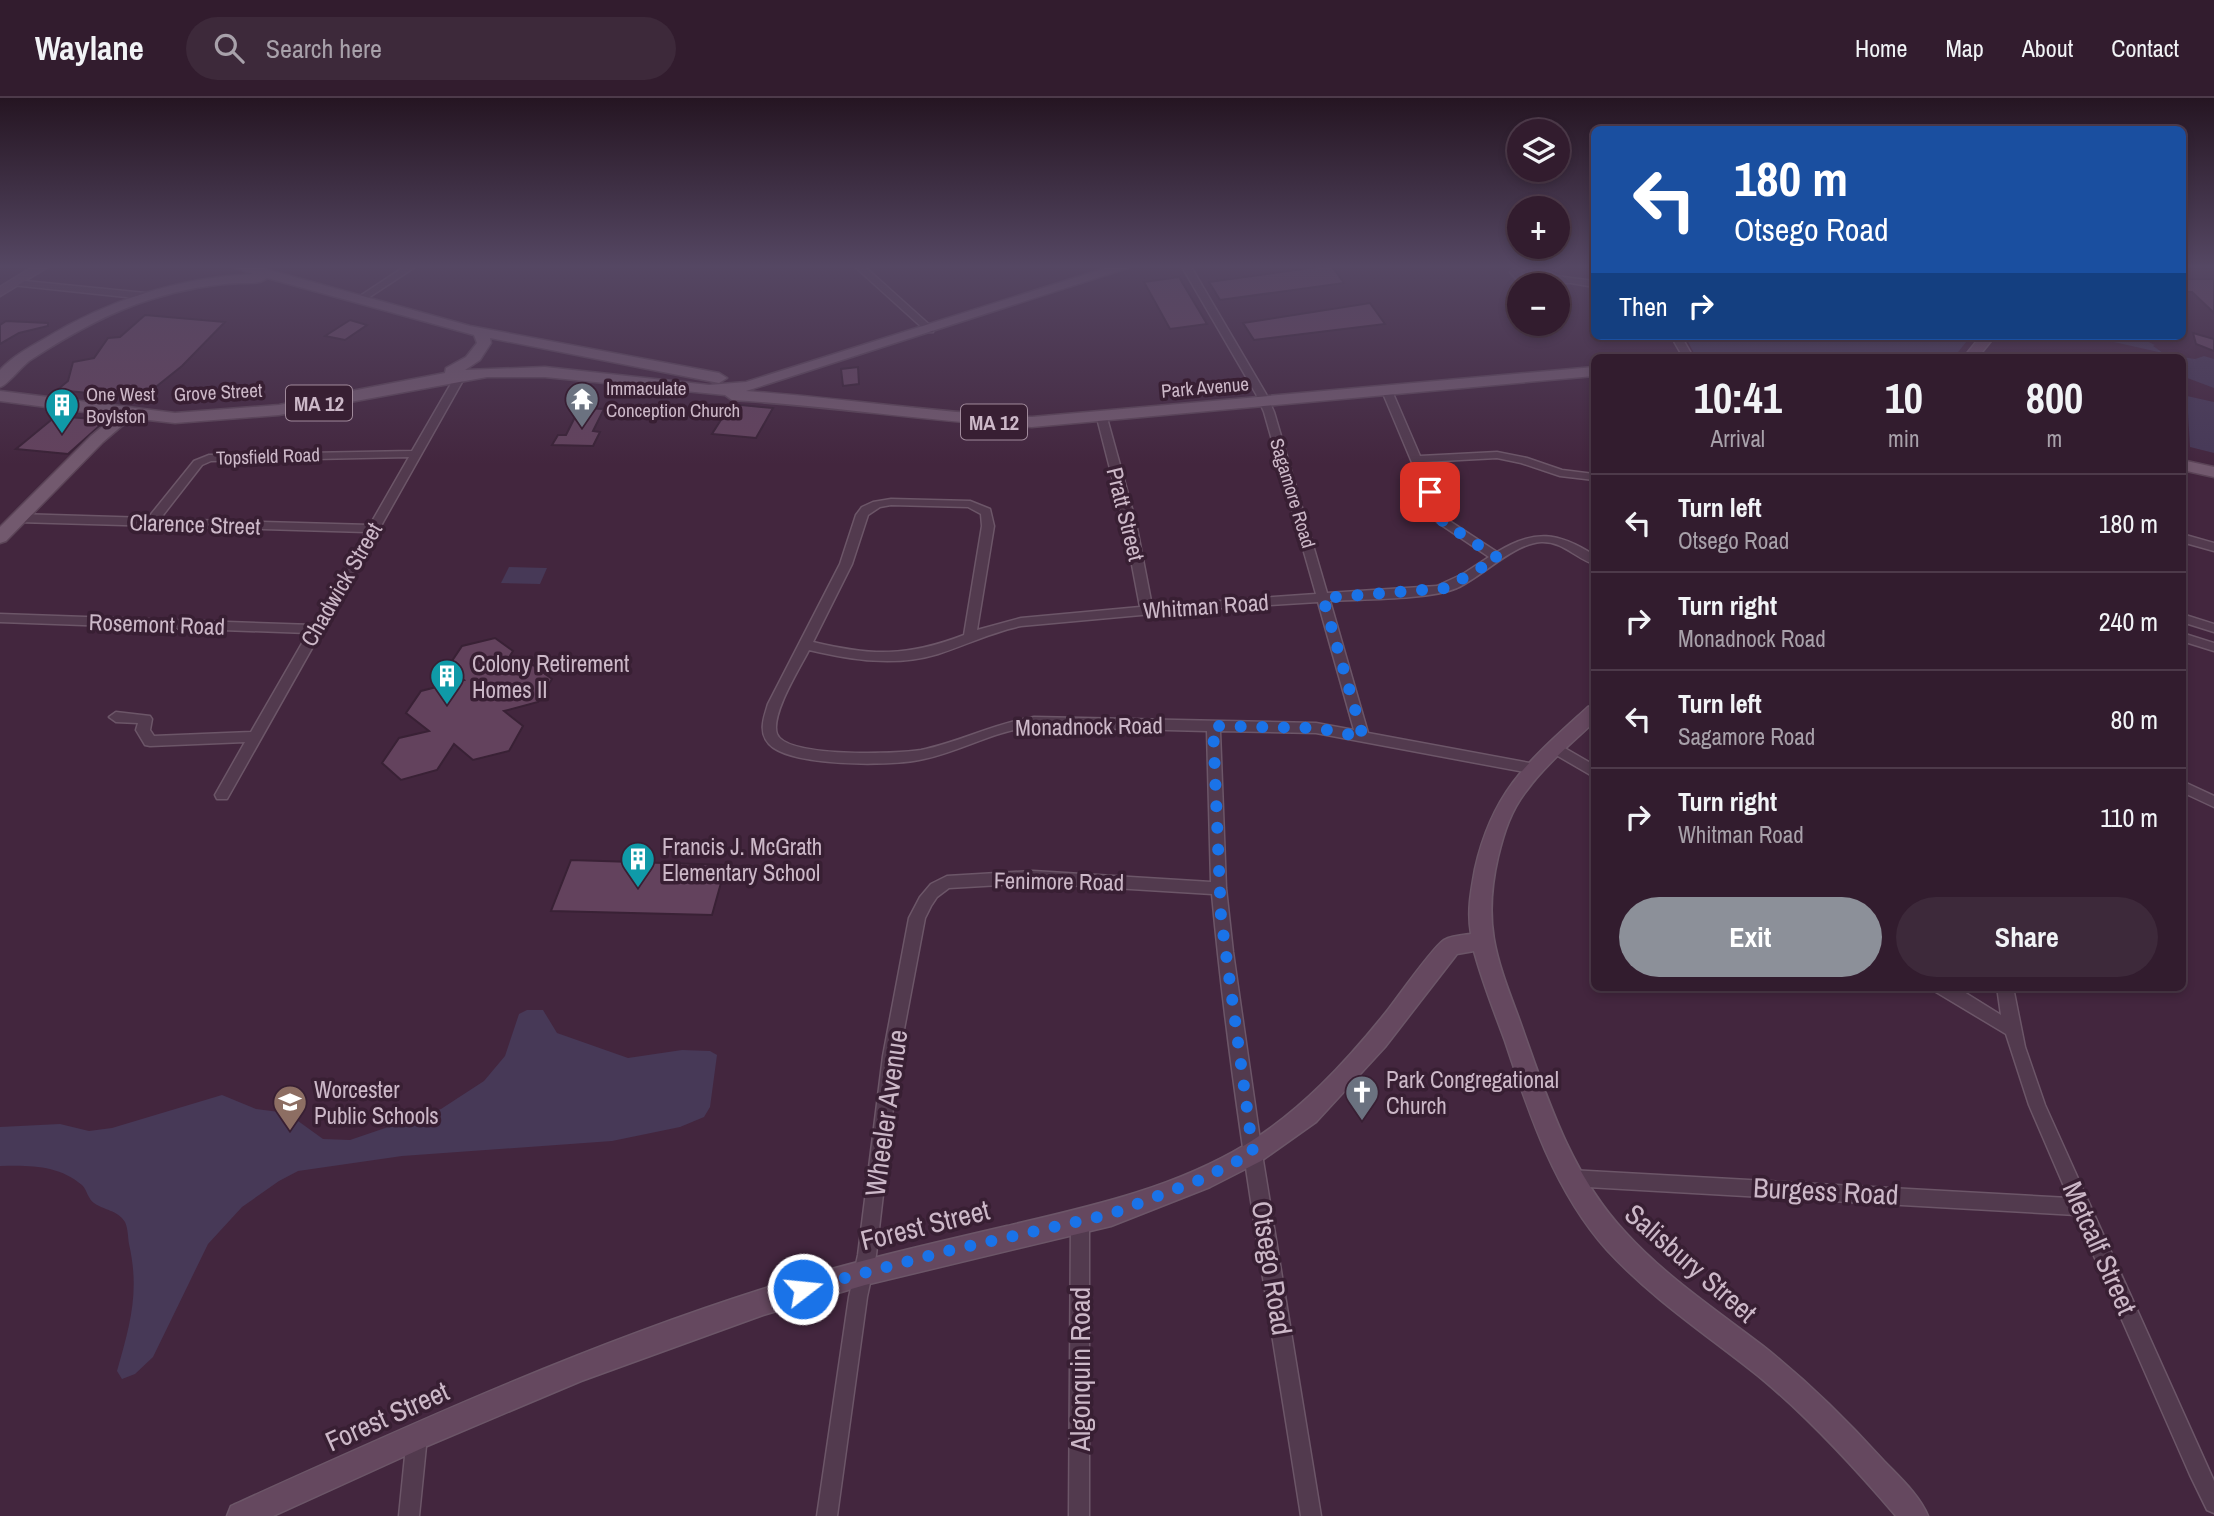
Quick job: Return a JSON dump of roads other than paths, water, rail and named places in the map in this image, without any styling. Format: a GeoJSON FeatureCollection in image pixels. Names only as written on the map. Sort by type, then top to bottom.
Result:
{"type":"FeatureCollection","features":[{"type":"Feature","properties":{"kind":"main road"},"geometry":{"type":"LineString","coordinates":[[0,382],[6,372],[23,359],[67,331]]}},
{"type":"Feature","properties":{"kind":"main road","name":"MA 12"},"geometry":{"type":"LineString","coordinates":[[477,331],[754,385]]}},
{"type":"Feature","properties":{"kind":"main road","name":"Grove Street"},"geometry":{"type":"LineString","coordinates":[[136,412],[175,418],[279,410],[461,374],[525,371],[709,390],[732,390],[926,331]]}},
{"type":"Feature","properties":{"kind":"main road"},"geometry":{"type":"LineString","coordinates":[[426,381],[472,361],[484,343],[480,332]]}},
{"type":"Feature","properties":{"kind":"main road"},"geometry":{"type":"LineString","coordinates":[[1973,354],[1985,340]]}},
{"type":"Feature","properties":{"kind":"main road"},"geometry":{"type":"LineString","coordinates":[[525,371],[516,366],[519,355],[533,348],[551,346]]}},
{"type":"Feature","properties":{"kind":"main road","name":"Grove Street"},"geometry":{"type":"LineString","coordinates":[[666,369],[732,374],[793,372]]}},
{"type":"Feature","properties":{"kind":"main road","name":"Park Avenue"},"geometry":{"type":"LineString","coordinates":[[709,390],[761,399],[820,401],[988,422],[1046,422],[1591,372]]}},
{"type":"Feature","properties":{"kind":"main road","name":"Park Avenue"},"geometry":{"type":"LineString","coordinates":[[754,385],[820,401]]}},
{"type":"Feature","properties":{"kind":"main road","name":"MA 12"},"geometry":{"type":"LineString","coordinates":[[0,396],[73,407],[136,412]]}},
{"type":"Feature","properties":{"kind":"main road"},"geometry":{"type":"LineString","coordinates":[[0,537],[98,442],[136,412]]}},
{"type":"Feature","properties":{"kind":"main road"},"geometry":{"type":"LineString","coordinates":[[98,442],[136,426],[175,418]]}},
{"type":"Feature","properties":{"kind":"main road"},"geometry":{"type":"LineString","coordinates":[[2186,466],[2214,472]]}},
{"type":"Feature","properties":{"kind":"main road","name":"Salisbury Street"},"geometry":{"type":"LineString","coordinates":[[1591,715],[1535,769],[1507,804],[1496,829],[1479,902],[1482,940],[1528,1076],[1570,1178],[1591,1212],[1662,1285],[1773,1371],[1815,1408],[1860,1453],[1914,1516]]}},
{"type":"Feature","properties":{"kind":"main road","name":"Forest Street"},"geometry":{"type":"LineString","coordinates":[[241,1516],[416,1436],[652,1340],[763,1302],[865,1272],[1111,1214],[1202,1179],[1253,1153],[1298,1122],[1332,1090],[1377,1040],[1450,947],[1482,940]]}},
{"type":"Feature","properties":{"kind":"street","name":"Sagamore Road"},"geometry":{"type":"LineString","coordinates":[[1223,331],[1265,403],[1363,737]]}},
{"type":"Feature","properties":{"kind":"street","name":"Chadwick Street"},"geometry":{"type":"LineString","coordinates":[[222,795],[461,374]]}},
{"type":"Feature","properties":{"kind":"street"},"geometry":{"type":"LineString","coordinates":[[1387,391],[1443,522],[1498,558]]}},
{"type":"Feature","properties":{"kind":"street","name":"Pratt Street"},"geometry":{"type":"LineString","coordinates":[[1102,418],[1130,523],[1147,610]]}},
{"type":"Feature","properties":{"kind":"street","name":"Topsfield Road"},"geometry":{"type":"LineString","coordinates":[[151,522],[198,463],[209,457],[415,454]]}},
{"type":"Feature","properties":{"kind":"street"},"geometry":{"type":"LineString","coordinates":[[1416,458],[1497,456],[1523,460],[1564,474],[1591,477]]}},
{"type":"Feature","properties":{"kind":"street","name":"Monadnock Road"},"geometry":{"type":"LineString","coordinates":[[970,636],[988,526],[987,513],[970,504],[891,502],[872,505],[862,515],[849,556],[775,704],[769,726],[774,743],[794,752],[824,755],[916,756],[991,730],[1034,722],[1316,728],[1535,769]]}},
{"type":"Feature","properties":{"kind":"street","name":"Clarence Street"},"geometry":{"type":"LineString","coordinates":[[18,518],[372,529]]}},
{"type":"Feature","properties":{"kind":"street","name":"Whitman Road"},"geometry":{"type":"LineString","coordinates":[[805,645],[863,656],[895,658],[936,650],[1008,624],[1147,610],[1446,588],[1523,542],[1545,538],[1567,544],[1591,559]]}},
{"type":"Feature","properties":{"kind":"street"},"geometry":{"type":"LineString","coordinates":[[2186,539],[2214,547]]}},
{"type":"Feature","properties":{"kind":"street","name":"Rosemont Road"},"geometry":{"type":"LineString","coordinates":[[0,618],[314,629]]}},
{"type":"Feature","properties":{"kind":"street"},"geometry":{"type":"LineString","coordinates":[[2186,619],[2214,628]]}},
{"type":"Feature","properties":{"kind":"street"},"geometry":{"type":"LineString","coordinates":[[2186,638],[2214,647]]}},
{"type":"Feature","properties":{"kind":"street"},"geometry":{"type":"LineString","coordinates":[[116,717],[145,719],[143,730],[150,741],[254,737]]}},
{"type":"Feature","properties":{"kind":"street","name":"Otsego Road"},"geometry":{"type":"LineString","coordinates":[[1213,726],[1219,888],[1225,952],[1253,1153],[1311,1516]]}},
{"type":"Feature","properties":{"kind":"street"},"geometry":{"type":"LineString","coordinates":[[1556,748],[1591,770]]}},
{"type":"Feature","properties":{"kind":"street"},"geometry":{"type":"LineString","coordinates":[[2186,788],[2214,802]]}},
{"type":"Feature","properties":{"kind":"street","name":"Fenimore Road"},"geometry":{"type":"LineString","coordinates":[[918,918],[932,891],[955,881],[1033,877],[1219,888]]}},
{"type":"Feature","properties":{"kind":"street","name":"Wheeler Avenue"},"geometry":{"type":"LineString","coordinates":[[827,1516],[858,1297],[865,1272],[891,1056],[918,918]]}},
{"type":"Feature","properties":{"kind":"street"},"geometry":{"type":"LineString","coordinates":[[1949,991],[2013,1030]]}},
{"type":"Feature","properties":{"kind":"street","name":"Metcalf Street"},"geometry":{"type":"LineString","coordinates":[[2006,991],[2013,1030],[2044,1123],[2184,1443],[2214,1503]]}},
{"type":"Feature","properties":{"kind":"street","name":"Burgess Road"},"geometry":{"type":"LineString","coordinates":[[1570,1178],[2082,1207]]}},
{"type":"Feature","properties":{"kind":"street","name":"Algonquin Road"},"geometry":{"type":"LineString","coordinates":[[1079,1516],[1080,1221]]}},
{"type":"Feature","properties":{"kind":"street"},"geometry":{"type":"LineString","coordinates":[[409,1516],[416,1436]]}},
{"type":"Feature","properties":{"kind":"place","name":"Immaculate Conception Church"},"geometry":{"type":"Point","coordinates":[582,429]}},
{"type":"Feature","properties":{"kind":"place","name":"One West Boylston"},"geometry":{"type":"Point","coordinates":[62,435]}},
{"type":"Feature","properties":{"kind":"place","name":"Colony Retirement Homes II"},"geometry":{"type":"Point","coordinates":[447,706]}},
{"type":"Feature","properties":{"kind":"place","name":"Francis J. McGrath Elementary School"},"geometry":{"type":"Point","coordinates":[638,889]}},
{"type":"Feature","properties":{"kind":"place","name":"Park Congregational Church"},"geometry":{"type":"Point","coordinates":[1362,1122]}},
{"type":"Feature","properties":{"kind":"place","name":"Worcester Public Schools"},"geometry":{"type":"Point","coordinates":[290,1132]}}]}
